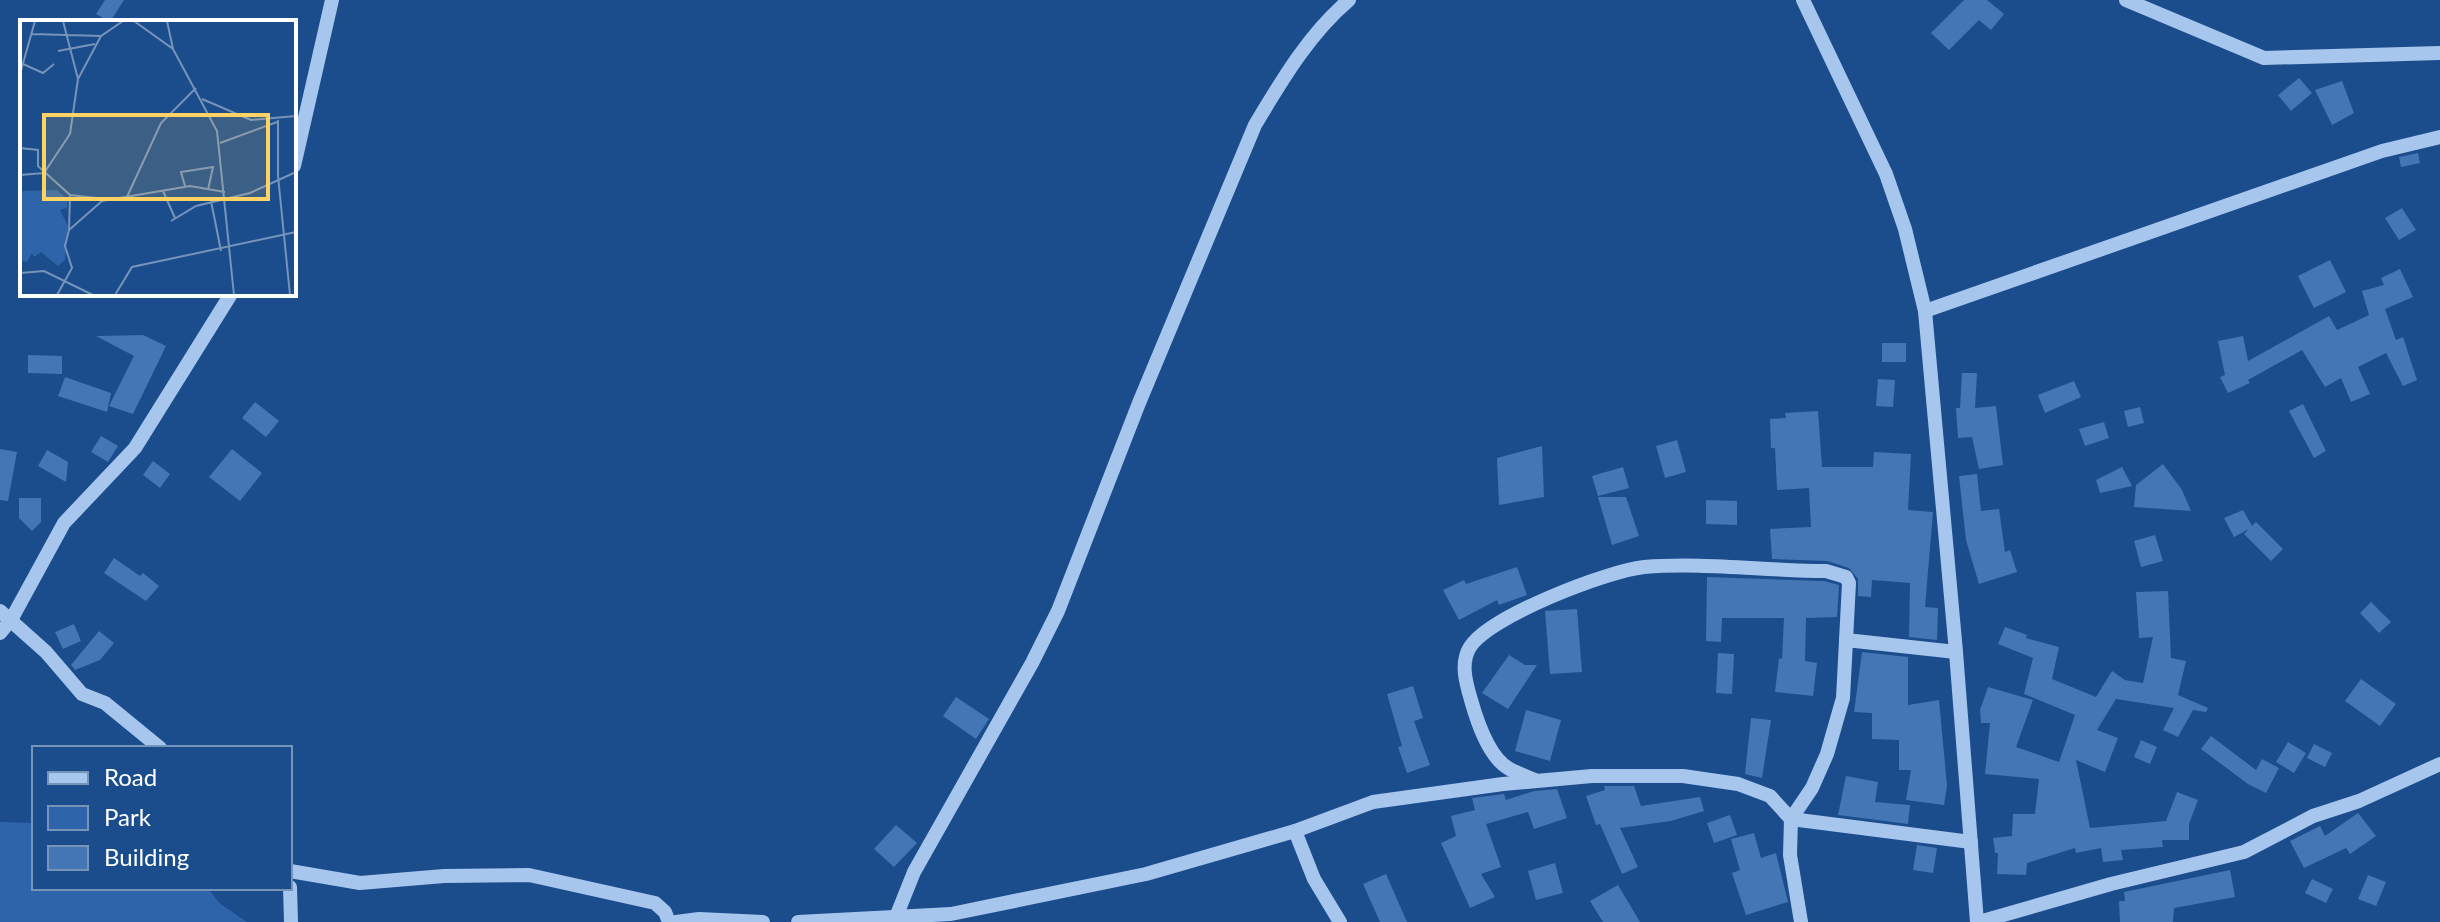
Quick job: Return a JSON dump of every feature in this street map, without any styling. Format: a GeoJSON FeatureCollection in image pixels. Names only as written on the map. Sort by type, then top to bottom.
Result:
{"type":"FeatureCollection","features":[{"type":"Feature","properties":{"kind":"street"},"geometry":{"type":"LineString","coordinates":[[296,157],[332,0]]}},
{"type":"Feature","properties":{"kind":"street"},"geometry":{"type":"LineString","coordinates":[[896,917],[914,872],[1058,611],[1139,403],[1255,125],[1320,27],[1349,0]]}},
{"type":"Feature","properties":{"kind":"street"},"geometry":{"type":"LineString","coordinates":[[1803,0],[1886,174],[1905,229],[1925,311],[1978,922],[2111,884],[2244,852],[2313,816],[2359,801],[2440,764]]}},
{"type":"Feature","properties":{"kind":"street"},"geometry":{"type":"LineString","coordinates":[[2126,0],[2264,58],[2440,53]]}},
{"type":"Feature","properties":{"kind":"street"},"geometry":{"type":"LineString","coordinates":[[1925,311],[2382,151],[2440,137]]}},
{"type":"Feature","properties":{"kind":"street"},"geometry":{"type":"LineString","coordinates":[[0,633],[6,615],[64,523],[135,448],[230,296]]}},
{"type":"Feature","properties":{"kind":"street"},"geometry":{"type":"LineString","coordinates":[[1537,781],[1505,767],[1490,750],[1472,703],[1465,659],[1471,646],[1491,627],[1601,577],[1643,567],[1826,571],[1846,577],[1849,583],[1843,698],[1827,754],[1812,788],[1791,819],[1790,855],[1801,922]]}},
{"type":"Feature","properties":{"kind":"street"},"geometry":{"type":"LineString","coordinates":[[6,615],[46,652],[82,694],[105,703],[158,746]]}},
{"type":"Feature","properties":{"kind":"street"},"geometry":{"type":"LineString","coordinates":[[1846,640],[1956,652]]}},
{"type":"Feature","properties":{"kind":"street"},"geometry":{"type":"LineString","coordinates":[[798,922],[951,914],[1146,874],[1295,831],[1373,802],[1592,776],[1683,776],[1738,784],[1770,796],[1791,819],[1971,842]]}},
{"type":"Feature","properties":{"kind":"street"},"geometry":{"type":"LineString","coordinates":[[1295,831],[1314,879],[1340,922]]}},
{"type":"Feature","properties":{"kind":"street"},"geometry":{"type":"LineString","coordinates":[[292,871],[360,883],[444,876],[529,875],[655,903],[665,912],[669,922]]}},
{"type":"Feature","properties":{"kind":"street"},"geometry":{"type":"LineString","coordinates":[[290,890],[291,922]]}},
{"type":"Feature","properties":{"kind":"street"},"geometry":{"type":"LineString","coordinates":[[676,922],[699,919],[763,922]]}},
{"type":"Feature","properties":{"kind":"green space"},"geometry":{"type":"Polygon","coordinates":[[[0,822],[32,823],[32,890],[209,890],[219,903],[247,922],[0,922],[0,822]]]}},
{"type":"Feature","properties":{"kind":"building"},"geometry":{"type":"Polygon","coordinates":[[[105,0],[124,0],[111,20],[96,14],[105,0]]]}},
{"type":"Feature","properties":{"kind":"building"},"geometry":{"type":"Polygon","coordinates":[[[1964,0],[1987,0],[2004,14],[1991,30],[1979,20],[1949,50],[1931,33],[1964,0]]]}},
{"type":"Feature","properties":{"kind":"building"},"geometry":{"type":"Polygon","coordinates":[[[2299,78],[2312,93],[2291,111],[2278,95],[2299,78]]]}},
{"type":"Feature","properties":{"kind":"building"},"geometry":{"type":"Polygon","coordinates":[[[2342,81],[2354,113],[2332,125],[2315,90],[2342,81]]]}},
{"type":"Feature","properties":{"kind":"building"},"geometry":{"type":"Polygon","coordinates":[[[2418,153],[2420,163],[2401,167],[2399,157],[2418,153]]]}},
{"type":"Feature","properties":{"kind":"building"},"geometry":{"type":"Polygon","coordinates":[[[2402,208],[2416,230],[2399,240],[2385,218],[2402,208]]]}},
{"type":"Feature","properties":{"kind":"building"},"geometry":{"type":"Polygon","coordinates":[[[2330,260],[2346,292],[2314,308],[2298,276],[2330,260]]]}},
{"type":"Feature","properties":{"kind":"building"},"geometry":{"type":"Polygon","coordinates":[[[2400,269],[2413,297],[2385,309],[2396,340],[2403,337],[2417,380],[2403,386],[2386,353],[2358,367],[2370,394],[2351,402],[2341,378],[2325,387],[2302,350],[2248,380],[2250,383],[2228,393],[2220,377],[2225,375],[2218,341],[2243,336],[2248,361],[2329,316],[2337,330],[2369,315],[2362,291],[2384,285],[2381,278],[2400,269]]]}},
{"type":"Feature","properties":{"kind":"building"},"geometry":{"type":"Polygon","coordinates":[[[143,335],[166,346],[133,414],[109,406],[134,356],[96,336],[143,335]]]}},
{"type":"Feature","properties":{"kind":"building"},"geometry":{"type":"Polygon","coordinates":[[[1882,343],[1906,343],[1906,362],[1882,362],[1882,343]]]}},
{"type":"Feature","properties":{"kind":"building"},"geometry":{"type":"Polygon","coordinates":[[[28,355],[62,356],[62,374],[28,373],[28,355]]]}},
{"type":"Feature","properties":{"kind":"building"},"geometry":{"type":"Polygon","coordinates":[[[1962,373],[1977,373],[1975,408],[1996,406],[2003,465],[1979,469],[1972,437],[1958,438],[1956,408],[1960,408],[1962,373]]]}},
{"type":"Feature","properties":{"kind":"building"},"geometry":{"type":"Polygon","coordinates":[[[65,377],[111,393],[107,412],[58,396],[65,377]]]}},
{"type":"Feature","properties":{"kind":"building"},"geometry":{"type":"Polygon","coordinates":[[[1878,379],[1895,380],[1893,407],[1876,406],[1878,379]]]}},
{"type":"Feature","properties":{"kind":"building"},"geometry":{"type":"Polygon","coordinates":[[[2074,381],[2081,397],[2045,413],[2038,395],[2074,381]]]}},
{"type":"Feature","properties":{"kind":"building"},"geometry":{"type":"Polygon","coordinates":[[[255,402],[279,421],[266,437],[242,418],[255,402]]]}},
{"type":"Feature","properties":{"kind":"building"},"geometry":{"type":"Polygon","coordinates":[[[2303,404],[2326,451],[2314,458],[2289,411],[2303,404]]]}},
{"type":"Feature","properties":{"kind":"building"},"geometry":{"type":"Polygon","coordinates":[[[2140,407],[2144,423],[2128,427],[2124,411],[2140,407]]]}},
{"type":"Feature","properties":{"kind":"building"},"geometry":{"type":"Polygon","coordinates":[[[1818,411],[1822,467],[1873,467],[1874,452],[1911,454],[1908,510],[1933,512],[1925,607],[1938,608],[1937,640],[1909,637],[1910,583],[1872,580],[1871,597],[1858,596],[1858,579],[1849,568],[1827,561],[1772,559],[1770,529],[1811,527],[1809,488],[1777,490],[1770,419],[1786,418],[1785,413],[1818,411]]]}},
{"type":"Feature","properties":{"kind":"building"},"geometry":{"type":"Polygon","coordinates":[[[2104,422],[2109,438],[2085,446],[2079,429],[2104,422]]]}},
{"type":"Feature","properties":{"kind":"building"},"geometry":{"type":"Polygon","coordinates":[[[101,436],[118,446],[108,462],[91,452],[101,436]]]}},
{"type":"Feature","properties":{"kind":"building"},"geometry":{"type":"Polygon","coordinates":[[[1677,440],[1686,472],[1665,478],[1656,446],[1677,440]]]}},
{"type":"Feature","properties":{"kind":"building"},"geometry":{"type":"Polygon","coordinates":[[[1542,446],[1544,497],[1499,505],[1497,458],[1542,446]]]}},
{"type":"Feature","properties":{"kind":"building"},"geometry":{"type":"Polygon","coordinates":[[[0,449],[17,452],[8,501],[0,500],[0,449]]]}},
{"type":"Feature","properties":{"kind":"building"},"geometry":{"type":"Polygon","coordinates":[[[232,449],[262,473],[240,501],[209,477],[232,449]]]}},
{"type":"Feature","properties":{"kind":"building"},"geometry":{"type":"Polygon","coordinates":[[[47,450],[68,462],[66,482],[38,466],[47,450]]]}},
{"type":"Feature","properties":{"kind":"building"},"geometry":{"type":"Polygon","coordinates":[[[153,461],[170,474],[160,488],[143,475],[153,461]]]}},
{"type":"Feature","properties":{"kind":"building"},"geometry":{"type":"Polygon","coordinates":[[[2163,464],[2182,490],[2191,511],[2134,507],[2136,485],[2163,464]]]}},
{"type":"Feature","properties":{"kind":"building"},"geometry":{"type":"Polygon","coordinates":[[[1623,467],[1629,488],[1598,496],[1592,476],[1623,467]]]}},
{"type":"Feature","properties":{"kind":"building"},"geometry":{"type":"Polygon","coordinates":[[[2122,467],[2132,486],[2100,493],[2096,480],[2122,467]]]}},
{"type":"Feature","properties":{"kind":"building"},"geometry":{"type":"Polygon","coordinates":[[[1977,474],[1981,511],[1999,509],[2005,552],[2010,550],[2017,572],[1979,584],[1966,540],[1959,476],[1977,474]]]}},
{"type":"Feature","properties":{"kind":"building"},"geometry":{"type":"Polygon","coordinates":[[[1598,497],[1626,497],[1639,536],[1612,545],[1598,497]]]}},
{"type":"Feature","properties":{"kind":"building"},"geometry":{"type":"Polygon","coordinates":[[[19,498],[41,498],[41,522],[32,531],[19,518],[19,498]]]}},
{"type":"Feature","properties":{"kind":"building"},"geometry":{"type":"Polygon","coordinates":[[[1706,500],[1737,501],[1737,525],[1706,524],[1706,500]]]}},
{"type":"Feature","properties":{"kind":"building"},"geometry":{"type":"Polygon","coordinates":[[[2243,510],[2252,526],[2256,522],[2283,549],[2271,561],[2244,534],[2249,529],[2234,537],[2224,518],[2243,510]]]}},
{"type":"Feature","properties":{"kind":"building"},"geometry":{"type":"Polygon","coordinates":[[[2155,535],[2163,561],[2141,567],[2134,541],[2155,535]]]}},
{"type":"Feature","properties":{"kind":"building"},"geometry":{"type":"Polygon","coordinates":[[[114,558],[140,576],[143,573],[159,586],[146,601],[104,573],[114,558]]]}},
{"type":"Feature","properties":{"kind":"building"},"geometry":{"type":"Polygon","coordinates":[[[1517,567],[1527,595],[1499,605],[1497,600],[1459,620],[1443,590],[1464,580],[1466,584],[1517,567]]]}},
{"type":"Feature","properties":{"kind":"building"},"geometry":{"type":"Polygon","coordinates":[[[1707,577],[1824,581],[1839,585],[1837,617],[1806,618],[1805,661],[1817,663],[1813,696],[1775,692],[1779,658],[1782,659],[1784,618],[1722,618],[1721,642],[1706,641],[1707,577]]]}},
{"type":"Feature","properties":{"kind":"building"},"geometry":{"type":"Polygon","coordinates":[[[2168,591],[2171,658],[2186,661],[2178,695],[2208,708],[2206,712],[2193,710],[2178,737],[2163,730],[2174,708],[2116,699],[2097,730],[2118,738],[2105,772],[2076,760],[2090,828],[2166,821],[2177,792],[2198,800],[2189,824],[2189,840],[2162,840],[2163,847],[2121,850],[2123,860],[2103,862],[2101,848],[2076,853],[2075,848],[2027,863],[2026,875],[1997,874],[1998,853],[1995,853],[1993,838],[2012,836],[2013,814],[2035,814],[2039,779],[1985,774],[1990,723],[1981,723],[1980,710],[1988,687],[2033,700],[2016,747],[2059,762],[2075,715],[2024,694],[2033,658],[1998,644],[2005,627],[2027,635],[2026,638],[2059,647],[2052,679],[2096,697],[2112,671],[2125,680],[2143,683],[2153,637],[2139,638],[2136,592],[2168,591]]]}},
{"type":"Feature","properties":{"kind":"building"},"geometry":{"type":"Polygon","coordinates":[[[2371,602],[2391,622],[2379,633],[2360,613],[2371,602]]]}},
{"type":"Feature","properties":{"kind":"building"},"geometry":{"type":"Polygon","coordinates":[[[1577,609],[1582,672],[1550,674],[1545,611],[1577,609]]]}},
{"type":"Feature","properties":{"kind":"building"},"geometry":{"type":"Polygon","coordinates":[[[74,624],[81,641],[63,649],[55,632],[74,624]]]}},
{"type":"Feature","properties":{"kind":"building"},"geometry":{"type":"Polygon","coordinates":[[[99,631],[114,643],[100,660],[75,670],[71,665],[99,631]]]}},
{"type":"Feature","properties":{"kind":"building"},"geometry":{"type":"Polygon","coordinates":[[[1862,652],[1908,657],[1908,705],[1939,700],[1947,786],[1944,805],[1906,800],[1911,770],[1899,770],[1899,740],[1872,739],[1872,713],[1854,712],[1862,652]]]}},
{"type":"Feature","properties":{"kind":"building"},"geometry":{"type":"Polygon","coordinates":[[[1718,653],[1734,654],[1732,694],[1716,693],[1718,653]]]}},
{"type":"Feature","properties":{"kind":"building"},"geometry":{"type":"Polygon","coordinates":[[[1509,655],[1525,665],[1537,665],[1508,709],[1482,693],[1509,655]]]}},
{"type":"Feature","properties":{"kind":"building"},"geometry":{"type":"Polygon","coordinates":[[[2361,679],[2396,704],[2380,726],[2345,701],[2361,679]]]}},
{"type":"Feature","properties":{"kind":"building"},"geometry":{"type":"Polygon","coordinates":[[[1413,686],[1423,718],[1414,721],[1430,765],[1407,773],[1387,694],[1413,686]]]}},
{"type":"Feature","properties":{"kind":"building"},"geometry":{"type":"Polygon","coordinates":[[[956,697],[989,719],[976,739],[943,716],[956,697]]]}},
{"type":"Feature","properties":{"kind":"building"},"geometry":{"type":"Polygon","coordinates":[[[1526,710],[1561,720],[1550,761],[1515,751],[1526,710]]]}},
{"type":"Feature","properties":{"kind":"building"},"geometry":{"type":"Polygon","coordinates":[[[1751,718],[1771,720],[1762,778],[1745,774],[1751,718]]]}},
{"type":"Feature","properties":{"kind":"building"},"geometry":{"type":"Polygon","coordinates":[[[2211,736],[2256,770],[2262,759],[2279,768],[2266,793],[2248,784],[2201,749],[2211,736]]]}},
{"type":"Feature","properties":{"kind":"building"},"geometry":{"type":"Polygon","coordinates":[[[2141,740],[2157,747],[2150,764],[2134,757],[2141,740]]]}},
{"type":"Feature","properties":{"kind":"building"},"geometry":{"type":"Polygon","coordinates":[[[2288,742],[2306,753],[2294,773],[2276,762],[2288,742]]]}},
{"type":"Feature","properties":{"kind":"building"},"geometry":{"type":"Polygon","coordinates":[[[2314,744],[2332,753],[2325,767],[2307,758],[2314,744]]]}},
{"type":"Feature","properties":{"kind":"building"},"geometry":{"type":"Polygon","coordinates":[[[1846,776],[1878,782],[1875,802],[1910,805],[1908,824],[1838,815],[1846,776]]]}},
{"type":"Feature","properties":{"kind":"building"},"geometry":{"type":"Polygon","coordinates":[[[1604,786],[1634,786],[1641,806],[1700,797],[1704,811],[1671,821],[1620,828],[1638,867],[1622,874],[1600,824],[1596,825],[1586,796],[1605,790],[1604,786]]]}},
{"type":"Feature","properties":{"kind":"building"},"geometry":{"type":"Polygon","coordinates":[[[1557,789],[1567,818],[1534,829],[1528,812],[1486,824],[1501,867],[1481,874],[1495,897],[1470,908],[1441,843],[1456,836],[1451,816],[1475,810],[1472,798],[1504,794],[1506,800],[1534,791],[1557,789]]]}},
{"type":"Feature","properties":{"kind":"building"},"geometry":{"type":"Polygon","coordinates":[[[2358,813],[2376,836],[2350,854],[2346,848],[2304,868],[2290,841],[2320,826],[2325,836],[2358,813]]]}},
{"type":"Feature","properties":{"kind":"building"},"geometry":{"type":"Polygon","coordinates":[[[1730,815],[1737,835],[1714,843],[1707,823],[1730,815]]]}},
{"type":"Feature","properties":{"kind":"building"},"geometry":{"type":"Polygon","coordinates":[[[896,825],[917,843],[894,867],[874,849],[896,825]]]}},
{"type":"Feature","properties":{"kind":"building"},"geometry":{"type":"Polygon","coordinates":[[[1754,833],[1761,858],[1776,853],[1788,902],[1746,915],[1732,873],[1740,870],[1731,839],[1754,833]]]}},
{"type":"Feature","properties":{"kind":"building"},"geometry":{"type":"Polygon","coordinates":[[[1917,845],[1937,848],[1933,873],[1913,870],[1917,845]]]}},
{"type":"Feature","properties":{"kind":"building"},"geometry":{"type":"Polygon","coordinates":[[[1555,863],[1563,893],[1536,900],[1528,871],[1555,863]]]}},
{"type":"Feature","properties":{"kind":"building"},"geometry":{"type":"Polygon","coordinates":[[[2230,870],[2235,897],[2174,908],[2173,922],[2120,922],[2119,901],[2125,901],[2124,892],[2230,870]]]}},
{"type":"Feature","properties":{"kind":"building"},"geometry":{"type":"Polygon","coordinates":[[[1386,874],[1407,922],[1380,922],[1363,884],[1386,874]]]}},
{"type":"Feature","properties":{"kind":"building"},"geometry":{"type":"Polygon","coordinates":[[[2368,875],[2386,882],[2376,906],[2358,899],[2368,875]]]}},
{"type":"Feature","properties":{"kind":"building"},"geometry":{"type":"Polygon","coordinates":[[[2312,879],[2333,889],[2326,903],[2305,893],[2312,879]]]}},
{"type":"Feature","properties":{"kind":"building"},"geometry":{"type":"Polygon","coordinates":[[[1618,885],[1640,922],[1603,922],[1590,901],[1618,885]]]}}]}
